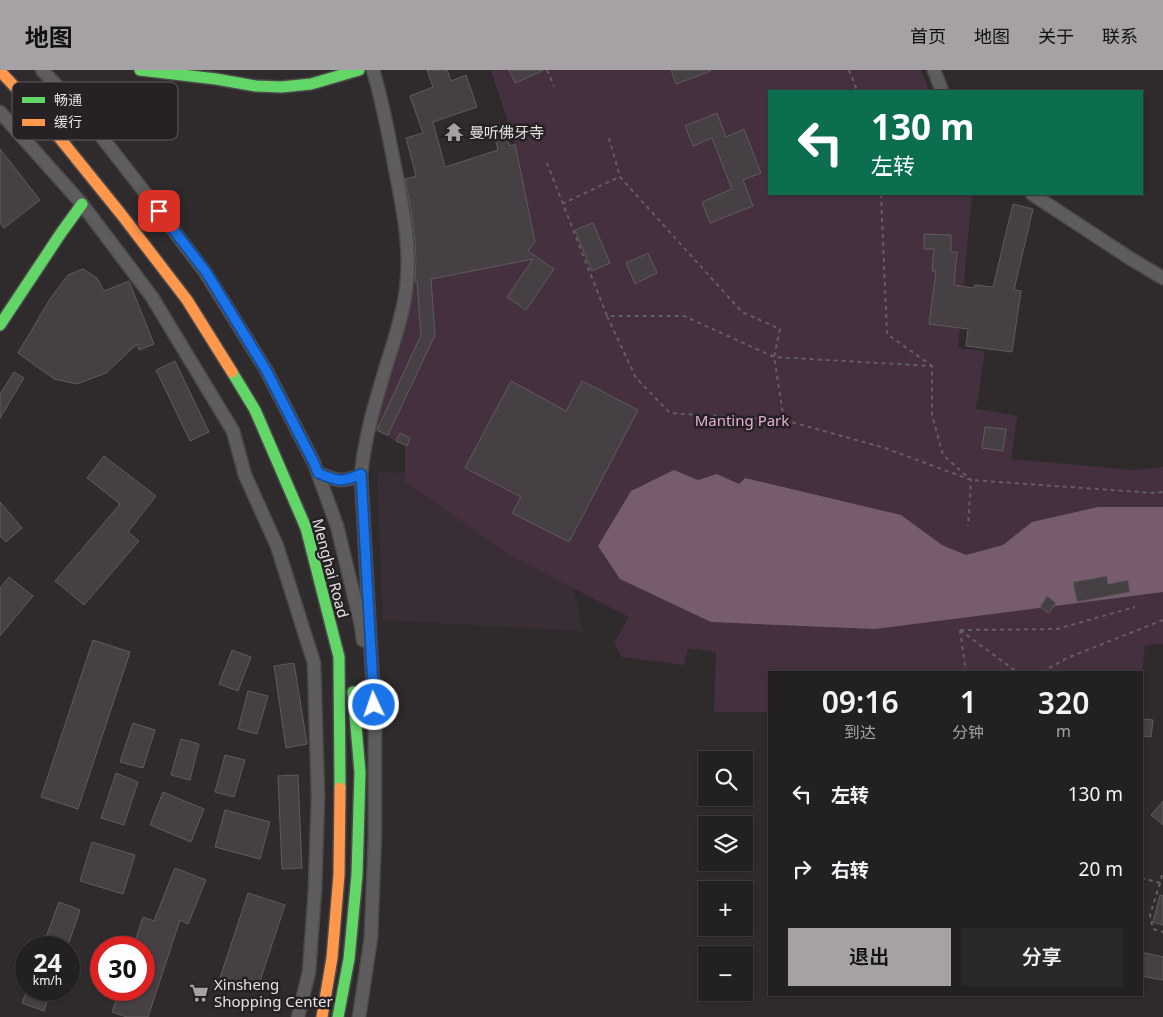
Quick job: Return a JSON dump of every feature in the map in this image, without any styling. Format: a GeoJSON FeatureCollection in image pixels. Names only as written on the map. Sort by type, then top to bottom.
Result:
{"type":"FeatureCollection","features":[{"type":"Feature","properties":{"kind":"main road"},"geometry":{"type":"LineString","coordinates":[[140,70],[282,87],[302,85],[359,70]]}},
{"type":"Feature","properties":{"kind":"main road","name":"Menghai Road"},"geometry":{"type":"LineString","coordinates":[[0,71],[12,84]]}},
{"type":"Feature","properties":{"kind":"main road","name":"Menghai Road"},"geometry":{"type":"LineString","coordinates":[[61,140],[187,300],[255,410],[306,528],[339,657],[339,875],[332,958],[322,1017]]}},
{"type":"Feature","properties":{"kind":"main road"},"geometry":{"type":"LineString","coordinates":[[0,325],[82,204]]}},
{"type":"Feature","properties":{"kind":"main road"},"geometry":{"type":"LineString","coordinates":[[221,334],[266,406]]}},
{"type":"Feature","properties":{"kind":"main road","name":"Menghai Road"},"geometry":{"type":"LineString","coordinates":[[338,1017],[349,958],[357,875],[360,772],[349,652],[342,623]]}},
{"type":"Feature","properties":{"kind":"street"},"geometry":{"type":"LineString","coordinates":[[42,70],[53,82]]}},
{"type":"Feature","properties":{"kind":"street"},"geometry":{"type":"LineString","coordinates":[[359,1017],[371,937],[375,834],[375,724],[361,474],[363,452],[369,425],[402,312],[408,270],[397,181],[373,70]]}},
{"type":"Feature","properties":{"kind":"street"},"geometry":{"type":"LineString","coordinates":[[934,70],[942,90]]}},
{"type":"Feature","properties":{"kind":"street"},"geometry":{"type":"LineString","coordinates":[[0,112],[12,125]]}},
{"type":"Feature","properties":{"kind":"street"},"geometry":{"type":"LineString","coordinates":[[25,140],[82,204],[152,296],[233,431],[245,475],[277,546],[314,663],[318,798],[315,889],[309,972],[298,1017]]}},
{"type":"Feature","properties":{"kind":"street"},"geometry":{"type":"LineString","coordinates":[[104,140],[206,272],[266,370],[314,463],[337,526],[361,625],[375,724]]}},
{"type":"Feature","properties":{"kind":"street"},"geometry":{"type":"LineString","coordinates":[[1034,195],[1163,278]]}},
{"type":"Feature","properties":{"kind":"street"},"geometry":{"type":"LineString","coordinates":[[318,473],[334,480],[347,480],[361,474]]}},
{"type":"Feature","properties":{"kind":"street"},"geometry":{"type":"LineString","coordinates":[[356,725],[375,724]]}},
{"type":"Feature","properties":{"kind":"path"},"geometry":{"type":"LineString","coordinates":[[547,70],[554,86]]}},
{"type":"Feature","properties":{"kind":"path"},"geometry":{"type":"LineString","coordinates":[[849,70],[857,90]]}},
{"type":"Feature","properties":{"kind":"path"},"geometry":{"type":"LineString","coordinates":[[609,138],[620,177],[742,312],[780,329],[774,358],[784,420]]}},
{"type":"Feature","properties":{"kind":"path"},"geometry":{"type":"LineString","coordinates":[[547,163],[607,316],[636,378],[670,413],[784,420],[885,448],[971,480],[1154,493],[1163,492]]}},
{"type":"Feature","properties":{"kind":"path"},"geometry":{"type":"LineString","coordinates":[[562,204],[620,177]]}},
{"type":"Feature","properties":{"kind":"path"},"geometry":{"type":"LineString","coordinates":[[881,195],[887,334],[932,366]]}},
{"type":"Feature","properties":{"kind":"path"},"geometry":{"type":"LineString","coordinates":[[607,316],[684,316],[774,358],[932,366]]}},
{"type":"Feature","properties":{"kind":"path"},"geometry":{"type":"LineString","coordinates":[[932,366],[932,415],[943,455],[971,480]]}},
{"type":"Feature","properties":{"kind":"path"},"geometry":{"type":"LineString","coordinates":[[968,526],[971,480]]}},
{"type":"Feature","properties":{"kind":"path"},"geometry":{"type":"LineString","coordinates":[[960,630],[1057,629],[1135,607]]}},
{"type":"Feature","properties":{"kind":"path"},"geometry":{"type":"LineString","coordinates":[[1044,671],[1067,658],[1163,620]]}},
{"type":"Feature","properties":{"kind":"path"},"geometry":{"type":"LineString","coordinates":[[960,630],[966,671]]}},
{"type":"Feature","properties":{"kind":"path"},"geometry":{"type":"LineString","coordinates":[[960,630],[1016,671]]}},
{"type":"Feature","properties":{"kind":"path"},"geometry":{"type":"LineString","coordinates":[[1163,871],[1150,915],[1153,929],[1163,932]]}},
{"type":"Feature","properties":{"kind":"path"},"geometry":{"type":"LineString","coordinates":[[1143,879],[1160,883]]}},
{"type":"Feature","properties":{"kind":"shaded area"},"geometry":{"type":"Polygon","coordinates":[[[674,470],[698,480],[717,474],[739,484],[745,478],[901,515],[942,545],[966,555],[1003,545],[1032,522],[1098,507],[1163,507],[1163,592],[875,629],[711,622],[620,579],[598,546],[631,491],[674,470]]]}},
{"type":"Feature","properties":{"kind":"shaded area"},"geometry":{"type":"Polygon","coordinates":[[[413,472],[574,589],[582,631],[383,620],[377,473],[413,472]]]}},
{"type":"Feature","properties":{"kind":"green space","name":"Manting Park"},"geometry":{"type":"Polygon","coordinates":[[[491,70],[921,70],[929,90],[768,90],[768,195],[972,195],[958,348],[985,351],[976,409],[1017,416],[1011,459],[1133,470],[1163,467],[1163,644],[1145,645],[1142,671],[768,671],[768,712],[714,712],[716,652],[688,648],[684,665],[622,657],[614,643],[629,617],[511,556],[405,481],[405,445],[372,430],[412,283],[520,261],[535,242],[515,144],[491,70]]]}},
{"type":"Feature","properties":{"kind":"building"},"geometry":{"type":"Polygon","coordinates":[[[427,70],[447,70],[451,81],[466,75],[477,107],[433,122],[445,167],[498,150],[493,131],[504,128],[510,146],[515,144],[535,242],[528,251],[554,269],[526,310],[507,297],[533,259],[431,279],[435,335],[388,435],[377,430],[421,335],[417,282],[415,282],[415,241],[405,179],[416,176],[406,138],[423,133],[410,96],[433,87],[427,70]]]}},
{"type":"Feature","properties":{"kind":"building"},"geometry":{"type":"Polygon","coordinates":[[[509,70],[544,70],[515,83],[509,70]]]}},
{"type":"Feature","properties":{"kind":"building"},"geometry":{"type":"Polygon","coordinates":[[[671,70],[710,70],[711,71],[676,84],[671,70]]]}},
{"type":"Feature","properties":{"kind":"building"},"geometry":{"type":"Polygon","coordinates":[[[717,113],[726,137],[744,129],[761,173],[743,180],[753,206],[710,223],[702,202],[732,189],[712,138],[693,146],[685,126],[717,113]]]}},
{"type":"Feature","properties":{"kind":"building"},"geometry":{"type":"Polygon","coordinates":[[[0,149],[40,200],[4,228],[0,223],[0,149]]]}},
{"type":"Feature","properties":{"kind":"building"},"geometry":{"type":"Polygon","coordinates":[[[1013,204],[1033,209],[1014,290],[1021,291],[1012,352],[966,346],[968,329],[929,324],[936,271],[932,271],[934,249],[924,249],[924,234],[951,235],[951,252],[957,252],[954,285],[974,288],[975,285],[993,287],[1013,204]]]}},
{"type":"Feature","properties":{"kind":"building"},"geometry":{"type":"Polygon","coordinates":[[[593,223],[610,263],[592,271],[575,230],[593,223]]]}},
{"type":"Feature","properties":{"kind":"building"},"geometry":{"type":"Polygon","coordinates":[[[648,253],[657,273],[635,284],[626,263],[648,253]]]}},
{"type":"Feature","properties":{"kind":"building"},"geometry":{"type":"Polygon","coordinates":[[[83,269],[97,278],[104,291],[129,281],[154,344],[139,350],[137,344],[106,373],[77,384],[54,379],[18,353],[50,299],[68,275],[83,269]]]}},
{"type":"Feature","properties":{"kind":"building"},"geometry":{"type":"Polygon","coordinates":[[[175,361],[209,432],[190,441],[156,370],[175,361]]]}},
{"type":"Feature","properties":{"kind":"building"},"geometry":{"type":"Polygon","coordinates":[[[14,372],[24,378],[0,418],[0,394],[14,372]]]}},
{"type":"Feature","properties":{"kind":"building"},"geometry":{"type":"Polygon","coordinates":[[[511,381],[566,411],[582,381],[638,410],[569,542],[512,513],[521,497],[465,468],[511,381]]]}},
{"type":"Feature","properties":{"kind":"building"},"geometry":{"type":"Polygon","coordinates":[[[985,427],[1006,429],[1003,451],[982,448],[985,427]]]}},
{"type":"Feature","properties":{"kind":"building"},"geometry":{"type":"Polygon","coordinates":[[[400,433],[410,438],[407,446],[396,441],[400,433]]]}},
{"type":"Feature","properties":{"kind":"building"},"geometry":{"type":"Polygon","coordinates":[[[104,456],[156,496],[128,532],[139,541],[84,605],[55,581],[120,504],[87,478],[104,456]]]}},
{"type":"Feature","properties":{"kind":"building"},"geometry":{"type":"Polygon","coordinates":[[[0,502],[22,528],[6,542],[0,536],[0,502]]]}},
{"type":"Feature","properties":{"kind":"building"},"geometry":{"type":"Polygon","coordinates":[[[1107,576],[1108,584],[1128,580],[1130,592],[1077,602],[1073,582],[1107,576]]]}},
{"type":"Feature","properties":{"kind":"building"},"geometry":{"type":"Polygon","coordinates":[[[9,577],[33,596],[0,636],[0,588],[9,577]]]}},
{"type":"Feature","properties":{"kind":"building"},"geometry":{"type":"Polygon","coordinates":[[[1047,596],[1056,603],[1049,613],[1040,607],[1047,596]]]}},
{"type":"Feature","properties":{"kind":"building"},"geometry":{"type":"Polygon","coordinates":[[[93,640],[130,652],[78,809],[41,797],[93,640]]]}},
{"type":"Feature","properties":{"kind":"building"},"geometry":{"type":"Polygon","coordinates":[[[232,650],[251,657],[238,691],[219,684],[232,650]]]}},
{"type":"Feature","properties":{"kind":"building"},"geometry":{"type":"Polygon","coordinates":[[[294,663],[307,744],[286,748],[274,666],[294,663]]]}},
{"type":"Feature","properties":{"kind":"building"},"geometry":{"type":"Polygon","coordinates":[[[248,691],[268,696],[257,734],[238,729],[248,691]]]}},
{"type":"Feature","properties":{"kind":"building"},"geometry":{"type":"Polygon","coordinates":[[[1143,719],[1153,720],[1151,737],[1143,736],[1143,719]]]}},
{"type":"Feature","properties":{"kind":"building"},"geometry":{"type":"Polygon","coordinates":[[[133,723],[155,730],[143,768],[120,762],[133,723]]]}},
{"type":"Feature","properties":{"kind":"building"},"geometry":{"type":"Polygon","coordinates":[[[181,739],[199,744],[190,780],[171,775],[181,739]]]}},
{"type":"Feature","properties":{"kind":"building"},"geometry":{"type":"Polygon","coordinates":[[[225,755],[245,760],[234,797],[215,792],[225,755]]]}},
{"type":"Feature","properties":{"kind":"building"},"geometry":{"type":"Polygon","coordinates":[[[116,773],[138,782],[124,825],[101,818],[116,773]]]}},
{"type":"Feature","properties":{"kind":"building"},"geometry":{"type":"Polygon","coordinates":[[[298,775],[302,868],[282,869],[278,776],[298,775]]]}},
{"type":"Feature","properties":{"kind":"building"},"geometry":{"type":"Polygon","coordinates":[[[163,792],[204,809],[191,842],[150,825],[163,792]]]}},
{"type":"Feature","properties":{"kind":"building"},"geometry":{"type":"Polygon","coordinates":[[[1163,801],[1163,825],[1151,815],[1163,801]]]}},
{"type":"Feature","properties":{"kind":"building"},"geometry":{"type":"Polygon","coordinates":[[[225,810],[270,822],[260,859],[215,847],[225,810]]]}},
{"type":"Feature","properties":{"kind":"building"},"geometry":{"type":"Polygon","coordinates":[[[92,842],[135,855],[123,894],[80,881],[92,842]]]}},
{"type":"Feature","properties":{"kind":"building"},"geometry":{"type":"Polygon","coordinates":[[[175,868],[206,880],[188,924],[180,920],[155,996],[155,936],[137,936],[143,917],[154,921],[175,868]]]}},
{"type":"Feature","properties":{"kind":"building"},"geometry":{"type":"Polygon","coordinates":[[[248,893],[285,905],[257,990],[220,978],[248,893]]]}},
{"type":"Feature","properties":{"kind":"building"},"geometry":{"type":"Polygon","coordinates":[[[1160,895],[1163,896],[1163,925],[1153,922],[1160,895]]]}},
{"type":"Feature","properties":{"kind":"building"},"geometry":{"type":"Polygon","coordinates":[[[59,902],[80,910],[71,936],[46,936],[59,902]]]}},
{"type":"Feature","properties":{"kind":"building"},"geometry":{"type":"Polygon","coordinates":[[[1143,952],[1163,957],[1163,980],[1143,976],[1143,952]]]}},
{"type":"Feature","properties":{"kind":"building"},"geometry":{"type":"Polygon","coordinates":[[[23,1001],[47,1001],[44,1011],[22,1003],[23,1001]]]}},
{"type":"Feature","properties":{"kind":"building"},"geometry":{"type":"Polygon","coordinates":[[[116,1001],[153,1001],[148,1017],[127,1017],[112,1012],[116,1001]]]}},
{"type":"Feature","properties":{"kind":"traffic: fast"},"geometry":{"type":"LineString","coordinates":[[140,70],[256,86],[281,87],[311,84],[359,70]]}},
{"type":"Feature","properties":{"kind":"traffic: fast"},"geometry":{"type":"LineString","coordinates":[[0,325],[82,204]]}},
{"type":"Feature","properties":{"kind":"traffic: fast"},"geometry":{"type":"LineString","coordinates":[[232,372],[255,410],[306,528],[339,657],[340,788]]}},
{"type":"Feature","properties":{"kind":"traffic: fast"},"geometry":{"type":"LineString","coordinates":[[338,1017],[349,959],[357,875],[360,772],[353,692]]}},
{"type":"Feature","properties":{"kind":"traffic: slow"},"geometry":{"type":"LineString","coordinates":[[0,71],[12,84]]}},
{"type":"Feature","properties":{"kind":"traffic: slow"},"geometry":{"type":"LineString","coordinates":[[61,140],[187,300],[232,372]]}},
{"type":"Feature","properties":{"kind":"traffic: slow"},"geometry":{"type":"LineString","coordinates":[[322,1017],[332,958],[339,875],[340,788]]}},
{"type":"Feature","properties":{"kind":"place","name":"曼听佛牙寺"},"geometry":{"type":"Point","coordinates":[454,132]}},
{"type":"Feature","properties":{"kind":"place","name":"Xinsheng Shopping Center"},"geometry":{"type":"Point","coordinates":[199,993]}},
{"type":"Feature","properties":{"kind":"route"},"geometry":{"type":"LineString","coordinates":[[159,211],[206,272],[266,370],[318,473],[334,480],[347,480],[361,474],[374,705]]}}]}
